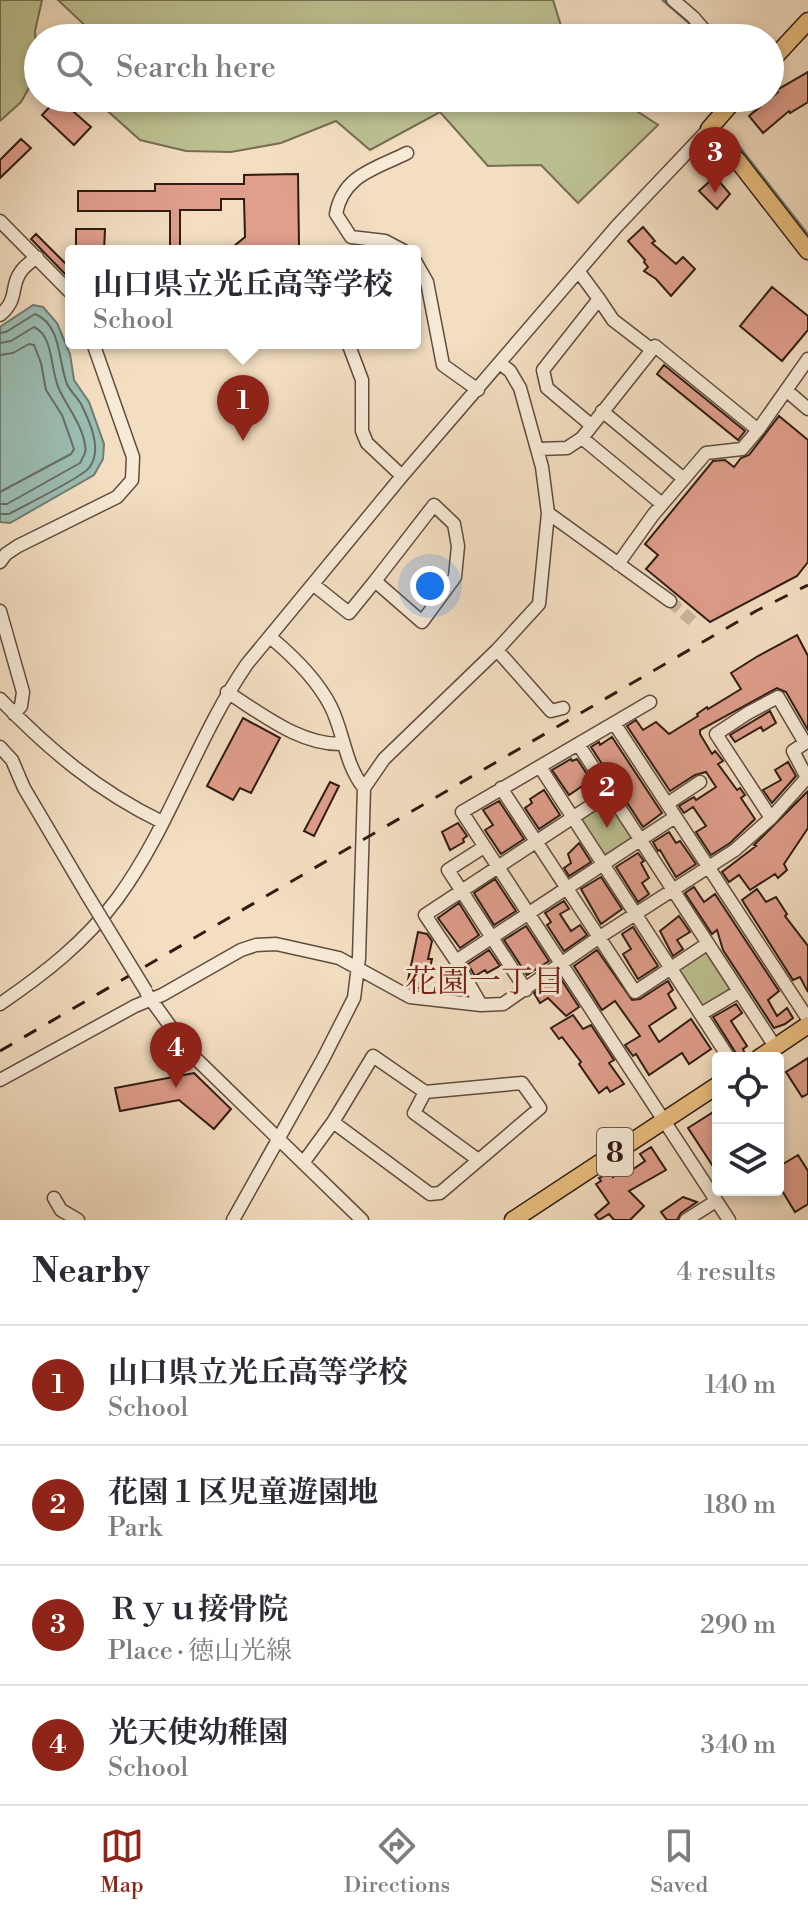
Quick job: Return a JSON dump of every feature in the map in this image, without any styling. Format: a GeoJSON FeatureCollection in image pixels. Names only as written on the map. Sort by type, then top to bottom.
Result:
{"type":"FeatureCollection","features":[{"type":"Feature","properties":{"kind":"main road"},"geometry":{"type":"LineString","coordinates":[[784,47],[808,21]]}},
{"type":"Feature","properties":{"kind":"main road"},"geometry":{"type":"LineString","coordinates":[[723,112],[709,129],[808,251]]}},
{"type":"Feature","properties":{"kind":"main road"},"geometry":{"type":"LineString","coordinates":[[769,1052],[808,1025]]}},
{"type":"Feature","properties":{"kind":"main road","name":"8"},"geometry":{"type":"LineString","coordinates":[[513,1220],[712,1089]]}},
{"type":"Feature","properties":{"kind":"street"},"geometry":{"type":"LineString","coordinates":[[673,0],[699,24]]}},
{"type":"Feature","properties":{"kind":"street"},"geometry":{"type":"LineString","coordinates":[[0,1004],[42,975],[89,934],[144,858],[227,692],[402,476],[617,226],[709,129]]}},
{"type":"Feature","properties":{"kind":"street"},"geometry":{"type":"LineString","coordinates":[[393,245],[385,241],[351,237],[336,214],[339,196],[355,178],[407,153]]}},
{"type":"Feature","properties":{"kind":"street"},"geometry":{"type":"LineString","coordinates":[[0,221],[65,287]]}},
{"type":"Feature","properties":{"kind":"street"},"geometry":{"type":"LineString","coordinates":[[0,315],[9,308],[15,296],[15,284],[22,270],[37,257]]}},
{"type":"Feature","properties":{"kind":"street"},"geometry":{"type":"LineString","coordinates":[[421,272],[427,282],[443,365],[478,390]]}},
{"type":"Feature","properties":{"kind":"street"},"geometry":{"type":"LineString","coordinates":[[582,276],[613,320],[652,350]]}},
{"type":"Feature","properties":{"kind":"street"},"geometry":{"type":"LineString","coordinates":[[591,425],[547,388],[543,370],[599,299]]}},
{"type":"Feature","properties":{"kind":"street"},"geometry":{"type":"LineString","coordinates":[[539,449],[567,448],[582,438],[655,346],[758,430]]}},
{"type":"Feature","properties":{"kind":"street"},"geometry":{"type":"LineString","coordinates":[[0,562],[18,546],[117,497],[132,480],[133,457],[95,349]]}},
{"type":"Feature","properties":{"kind":"street"},"geometry":{"type":"LineString","coordinates":[[350,349],[362,380],[362,431],[367,443],[402,476]]}},
{"type":"Feature","properties":{"kind":"street"},"geometry":{"type":"LineString","coordinates":[[618,564],[662,504],[706,453],[742,449],[808,359]]}},
{"type":"Feature","properties":{"kind":"street"},"geometry":{"type":"LineString","coordinates":[[233,1220],[354,998],[358,967],[364,788],[384,759],[497,650],[539,604],[548,513],[539,449],[520,388],[510,371],[501,364]]}},
{"type":"Feature","properties":{"kind":"street"},"geometry":{"type":"LineString","coordinates":[[786,390],[808,409]]}},
{"type":"Feature","properties":{"kind":"street"},"geometry":{"type":"LineString","coordinates":[[602,411],[684,479]]}},
{"type":"Feature","properties":{"kind":"street"},"geometry":{"type":"LineString","coordinates":[[582,438],[662,504]]}},
{"type":"Feature","properties":{"kind":"street"},"geometry":{"type":"LineString","coordinates":[[314,585],[349,613],[434,505],[454,524],[458,546],[455,577],[422,622],[375,581]]}},
{"type":"Feature","properties":{"kind":"street"},"geometry":{"type":"LineString","coordinates":[[548,513],[670,601]]}},
{"type":"Feature","properties":{"kind":"street"},"geometry":{"type":"LineString","coordinates":[[0,611],[23,692],[21,706],[14,714]]}},
{"type":"Feature","properties":{"kind":"street"},"geometry":{"type":"LineString","coordinates":[[270,637],[317,685],[331,706],[357,779],[364,788]]}},
{"type":"Feature","properties":{"kind":"street"},"geometry":{"type":"LineString","coordinates":[[497,650],[551,711],[563,708]]}},
{"type":"Feature","properties":{"kind":"street"},"geometry":{"type":"LineString","coordinates":[[227,692],[314,741],[344,744]]}},
{"type":"Feature","properties":{"kind":"street"},"geometry":{"type":"LineString","coordinates":[[0,1080],[148,995],[256,945],[302,948],[339,958],[410,997],[481,1005],[503,1004],[598,938],[735,850],[771,818],[806,776],[793,751],[805,743],[778,697],[716,734],[771,818]]}},
{"type":"Feature","properties":{"kind":"street"},"geometry":{"type":"LineString","coordinates":[[0,699],[57,754],[97,786],[162,822]]}},
{"type":"Feature","properties":{"kind":"street"},"geometry":{"type":"LineString","coordinates":[[650,702],[462,812],[729,1220]]}},
{"type":"Feature","properties":{"kind":"street"},"geometry":{"type":"LineString","coordinates":[[614,723],[808,1019]]}},
{"type":"Feature","properties":{"kind":"street"},"geometry":{"type":"LineString","coordinates":[[578,744],[776,1048]]}},
{"type":"Feature","properties":{"kind":"street"},"geometry":{"type":"LineString","coordinates":[[0,747],[12,760],[24,788],[148,995],[188,1051],[362,1220]]}},
{"type":"Feature","properties":{"kind":"street"},"geometry":{"type":"LineString","coordinates":[[540,767],[725,1052]]}},
{"type":"Feature","properties":{"kind":"street"},"geometry":{"type":"LineString","coordinates":[[667,804],[700,782]]}},
{"type":"Feature","properties":{"kind":"street"},"geometry":{"type":"LineString","coordinates":[[501,788],[635,992],[707,944]]}},
{"type":"Feature","properties":{"kind":"street"},"geometry":{"type":"LineString","coordinates":[[481,1005],[425,915],[610,793]]}},
{"type":"Feature","properties":{"kind":"street"},"geometry":{"type":"LineString","coordinates":[[456,961],[675,817]]}},
{"type":"Feature","properties":{"kind":"street"},"geometry":{"type":"LineString","coordinates":[[484,847],[448,870],[526,990]]}},
{"type":"Feature","properties":{"kind":"street"},"geometry":{"type":"LineString","coordinates":[[701,1014],[738,992]]}},
{"type":"Feature","properties":{"kind":"street"},"geometry":{"type":"LineString","coordinates":[[303,1163],[333,1122],[373,1056],[425,1092],[522,1083],[540,1108],[440,1193],[430,1194],[333,1122]]}},
{"type":"Feature","properties":{"kind":"street"},"geometry":{"type":"LineString","coordinates":[[425,1092],[414,1113],[477,1159]]}},
{"type":"Feature","properties":{"kind":"street"},"geometry":{"type":"LineString","coordinates":[[54,1198],[61,1210],[78,1220]]}},
{"type":"Feature","properties":{"kind":"street"},"geometry":{"type":"LineString","coordinates":[[686,1220],[716,1201]]}},
{"type":"Feature","properties":{"kind":"green space"},"geometry":{"type":"Polygon","coordinates":[[[0,0],[42,0],[37,24],[24,24],[24,97],[0,121],[0,0]]]}},
{"type":"Feature","properties":{"kind":"green space"},"geometry":{"type":"Polygon","coordinates":[[[58,0],[553,0],[560,24],[84,24],[58,0]]]}},
{"type":"Feature","properties":{"kind":"green space"},"geometry":{"type":"Polygon","coordinates":[[[109,112],[440,112],[370,150],[336,121],[281,143],[231,152],[186,151],[140,140],[109,112]]]}},
{"type":"Feature","properties":{"kind":"green space"},"geometry":{"type":"Polygon","coordinates":[[[440,112],[638,112],[658,125],[578,203],[541,165],[488,166],[440,112]]]}},
{"type":"Feature","properties":{"kind":"green space"},"geometry":{"type":"Polygon","coordinates":[[[608,797],[635,839],[604,857],[578,817],[608,797]]]}},
{"type":"Feature","properties":{"kind":"green space"},"geometry":{"type":"Polygon","coordinates":[[[705,949],[733,991],[704,1010],[676,967],[705,949]]]}},
{"type":"Feature","properties":{"kind":"water"},"geometry":{"type":"Polygon","coordinates":[[[33,305],[43,307],[57,323],[65,349],[70,354],[74,380],[89,402],[104,444],[103,459],[94,475],[10,523],[0,522],[0,327],[33,305]]]}},
{"type":"Feature","properties":{"kind":"building"},"geometry":{"type":"Polygon","coordinates":[[[808,72],[808,102],[789,111],[763,133],[749,116],[754,112],[784,112],[784,86],[808,72]]]}},
{"type":"Feature","properties":{"kind":"building"},"geometry":{"type":"Polygon","coordinates":[[[45,112],[74,112],[91,127],[74,145],[42,115],[45,112]]]}},
{"type":"Feature","properties":{"kind":"building"},"geometry":{"type":"Polygon","coordinates":[[[21,139],[31,148],[0,178],[0,160],[21,139]]]}},
{"type":"Feature","properties":{"kind":"building"},"geometry":{"type":"Polygon","coordinates":[[[298,174],[299,245],[235,245],[245,237],[244,199],[221,199],[221,210],[180,210],[180,245],[170,245],[170,211],[78,211],[78,191],[155,191],[155,184],[244,184],[244,175],[298,174]]]}},
{"type":"Feature","properties":{"kind":"building"},"geometry":{"type":"Polygon","coordinates":[[[711,180],[718,180],[730,194],[717,209],[699,191],[711,180]]]}},
{"type":"Feature","properties":{"kind":"building"},"geometry":{"type":"Polygon","coordinates":[[[643,227],[655,241],[652,243],[676,264],[683,257],[695,269],[671,296],[644,271],[648,267],[645,260],[628,241],[643,227]]]}},
{"type":"Feature","properties":{"kind":"building"},"geometry":{"type":"Polygon","coordinates":[[[76,229],[105,229],[104,245],[76,245],[76,229]]]}},
{"type":"Feature","properties":{"kind":"building"},"geometry":{"type":"Polygon","coordinates":[[[36,234],[65,263],[65,274],[31,239],[36,234]]]}},
{"type":"Feature","properties":{"kind":"building"},"geometry":{"type":"Polygon","coordinates":[[[772,287],[808,316],[808,330],[782,361],[740,326],[772,287]]]}},
{"type":"Feature","properties":{"kind":"building"},"geometry":{"type":"Polygon","coordinates":[[[664,365],[745,431],[738,440],[657,374],[664,365]]]}},
{"type":"Feature","properties":{"kind":"building"},"geometry":{"type":"Polygon","coordinates":[[[779,416],[808,440],[808,562],[797,576],[710,622],[646,569],[658,555],[645,544],[713,461],[725,460],[734,467],[741,458],[749,455],[779,416]]]}},
{"type":"Feature","properties":{"kind":"building"},"geometry":{"type":"Polygon","coordinates":[[[797,635],[808,656],[808,730],[786,692],[777,688],[700,730],[712,754],[715,751],[723,761],[718,764],[737,790],[740,788],[745,795],[741,798],[755,819],[730,843],[711,855],[696,832],[706,826],[693,807],[684,813],[679,806],[694,797],[696,800],[716,787],[706,772],[695,775],[670,791],[627,726],[636,720],[643,730],[656,722],[669,734],[707,707],[741,689],[731,673],[797,635]]]}},
{"type":"Feature","properties":{"kind":"building"},"geometry":{"type":"Polygon","coordinates":[[[770,711],[776,723],[763,731],[761,727],[735,742],[730,735],[770,711]]]}},
{"type":"Feature","properties":{"kind":"building"},"geometry":{"type":"Polygon","coordinates":[[[243,718],[280,738],[251,793],[240,788],[233,800],[207,786],[243,718]]]}},
{"type":"Feature","properties":{"kind":"building"},"geometry":{"type":"Polygon","coordinates":[[[612,737],[662,813],[643,827],[591,747],[612,737]]]}},
{"type":"Feature","properties":{"kind":"building"},"geometry":{"type":"Polygon","coordinates":[[[571,759],[577,759],[591,780],[569,795],[552,770],[571,759]]]}},
{"type":"Feature","properties":{"kind":"building"},"geometry":{"type":"Polygon","coordinates":[[[788,762],[796,776],[772,803],[763,790],[781,780],[775,770],[788,762]]]}},
{"type":"Feature","properties":{"kind":"building"},"geometry":{"type":"Polygon","coordinates":[[[330,782],[339,786],[314,836],[304,831],[330,782]]]}},
{"type":"Feature","properties":{"kind":"building"},"geometry":{"type":"Polygon","coordinates":[[[544,790],[560,815],[539,829],[525,808],[532,803],[530,799],[544,790]]]}},
{"type":"Feature","properties":{"kind":"building"},"geometry":{"type":"Polygon","coordinates":[[[808,791],[808,828],[784,864],[787,870],[778,878],[775,874],[750,890],[739,875],[729,882],[722,872],[756,846],[808,791]]]}},
{"type":"Feature","properties":{"kind":"building"},"geometry":{"type":"Polygon","coordinates":[[[499,801],[524,839],[501,854],[485,830],[493,825],[483,810],[499,801]]]}},
{"type":"Feature","properties":{"kind":"building"},"geometry":{"type":"Polygon","coordinates":[[[458,823],[467,836],[464,842],[450,850],[442,832],[458,823]]]}},
{"type":"Feature","properties":{"kind":"building"},"geometry":{"type":"Polygon","coordinates":[[[669,832],[676,843],[680,841],[696,864],[676,877],[653,842],[669,832]]]}},
{"type":"Feature","properties":{"kind":"building"},"geometry":{"type":"Polygon","coordinates":[[[579,843],[591,862],[569,876],[564,868],[571,863],[568,854],[579,843]]]}},
{"type":"Feature","properties":{"kind":"building"},"geometry":{"type":"Polygon","coordinates":[[[638,853],[649,878],[642,883],[649,894],[638,902],[616,867],[638,853]]]}},
{"type":"Feature","properties":{"kind":"building"},"geometry":{"type":"Polygon","coordinates":[[[601,877],[622,909],[601,924],[581,889],[601,877]]]}},
{"type":"Feature","properties":{"kind":"building"},"geometry":{"type":"Polygon","coordinates":[[[495,879],[516,911],[494,925],[474,893],[495,879]]]}},
{"type":"Feature","properties":{"kind":"building"},"geometry":{"type":"Polygon","coordinates":[[[694,887],[704,902],[715,894],[779,991],[768,1000],[777,1016],[787,1008],[793,1018],[785,1024],[774,1028],[723,950],[717,930],[712,934],[685,893],[694,887]]]}},
{"type":"Feature","properties":{"kind":"building"},"geometry":{"type":"Polygon","coordinates":[[[757,889],[766,902],[776,897],[787,914],[785,916],[808,946],[808,992],[800,977],[793,980],[742,900],[757,889]]]}},
{"type":"Feature","properties":{"kind":"building"},"geometry":{"type":"Polygon","coordinates":[[[564,901],[569,909],[560,914],[571,931],[580,925],[587,935],[564,951],[547,925],[551,922],[545,913],[564,901]]]}},
{"type":"Feature","properties":{"kind":"building"},"geometry":{"type":"Polygon","coordinates":[[[459,903],[479,935],[460,948],[438,918],[459,903]]]}},
{"type":"Feature","properties":{"kind":"building"},"geometry":{"type":"Polygon","coordinates":[[[679,916],[690,932],[677,940],[683,949],[673,956],[660,931],[679,916]]]}},
{"type":"Feature","properties":{"kind":"building"},"geometry":{"type":"Polygon","coordinates":[[[526,926],[549,961],[527,975],[504,940],[526,926]]]}},
{"type":"Feature","properties":{"kind":"building"},"geometry":{"type":"Polygon","coordinates":[[[633,927],[658,966],[638,979],[623,954],[631,949],[622,934],[633,927]]]}},
{"type":"Feature","properties":{"kind":"building"},"geometry":{"type":"Polygon","coordinates":[[[418,932],[427,934],[432,941],[428,959],[432,959],[425,990],[407,985],[418,932]]]}},
{"type":"Feature","properties":{"kind":"building"},"geometry":{"type":"Polygon","coordinates":[[[489,950],[500,966],[475,976],[468,964],[489,950]]]}},
{"type":"Feature","properties":{"kind":"building"},"geometry":{"type":"Polygon","coordinates":[[[597,950],[632,1000],[640,999],[668,981],[673,990],[668,994],[676,1008],[649,1026],[659,1042],[691,1019],[711,1049],[689,1064],[682,1053],[649,1075],[636,1054],[633,1056],[625,1045],[640,1036],[615,1001],[602,1010],[574,966],[597,950]]]}},
{"type":"Feature","properties":{"kind":"building"},"geometry":{"type":"Polygon","coordinates":[[[559,976],[579,1007],[566,1016],[548,998],[540,1003],[534,993],[559,976]]]}},
{"type":"Feature","properties":{"kind":"building"},"geometry":{"type":"Polygon","coordinates":[[[736,1004],[742,1013],[731,1021],[747,1046],[744,1052],[735,1052],[713,1017],[736,1004]]]}},
{"type":"Feature","properties":{"kind":"building"},"geometry":{"type":"Polygon","coordinates":[[[573,1015],[583,1029],[591,1025],[614,1060],[609,1063],[624,1084],[610,1092],[607,1087],[599,1093],[579,1064],[581,1062],[551,1028],[573,1015]]]}},
{"type":"Feature","properties":{"kind":"building"},"geometry":{"type":"Polygon","coordinates":[[[808,1058],[808,1094],[802,1097],[786,1072],[808,1058]]]}},
{"type":"Feature","properties":{"kind":"building"},"geometry":{"type":"Polygon","coordinates":[[[194,1073],[231,1109],[214,1129],[179,1100],[120,1111],[115,1088],[194,1073]]]}},
{"type":"Feature","properties":{"kind":"building"},"geometry":{"type":"Polygon","coordinates":[[[712,1113],[712,1165],[688,1128],[712,1113]]]}},
{"type":"Feature","properties":{"kind":"building"},"geometry":{"type":"Polygon","coordinates":[[[651,1147],[666,1170],[629,1191],[644,1206],[630,1220],[614,1220],[609,1214],[599,1220],[595,1215],[609,1203],[596,1184],[601,1181],[599,1178],[611,1172],[613,1177],[625,1167],[629,1172],[645,1161],[640,1154],[651,1147]]]}},
{"type":"Feature","properties":{"kind":"building"},"geometry":{"type":"Polygon","coordinates":[[[798,1155],[808,1171],[808,1204],[795,1212],[784,1194],[784,1163],[798,1155]]]}},
{"type":"Feature","properties":{"kind":"building"},"geometry":{"type":"Polygon","coordinates":[[[683,1197],[697,1202],[681,1213],[677,1220],[667,1220],[661,1212],[683,1197]]]}},
{"type":"Feature","properties":{"kind":"waterway"},"geometry":{"type":"LineString","coordinates":[[663,0],[691,24]]}},
{"type":"Feature","properties":{"kind":"waterway"},"geometry":{"type":"LineString","coordinates":[[733,139],[808,235]]}},
{"type":"Feature","properties":{"kind":"tunnel"},"geometry":{"type":"LineString","coordinates":[[670,601],[696,624]]}},
{"type":"Feature","properties":{"kind":"railway"},"geometry":{"type":"LineString","coordinates":[[0,1051],[756,611],[808,585]]}},
{"type":"Feature","properties":{"kind":"place","name":"Ｒｙｕ接骨院"},"geometry":{"type":"Point","coordinates":[715,193]}},
{"type":"Feature","properties":{"kind":"place","name":"山口県立光丘高等学校"},"geometry":{"type":"Point","coordinates":[243,441]}},
{"type":"Feature","properties":{"kind":"place","name":"花園１区児童遊園地"},"geometry":{"type":"Point","coordinates":[607,828]}},
{"type":"Feature","properties":{"kind":"place","name":"光天使幼稚園"},"geometry":{"type":"Point","coordinates":[176,1088]}},
{"type":"Feature","properties":{"kind":"district","name":"花園一丁目"},"geometry":{"type":"Point","coordinates":[485,981]}}]}
